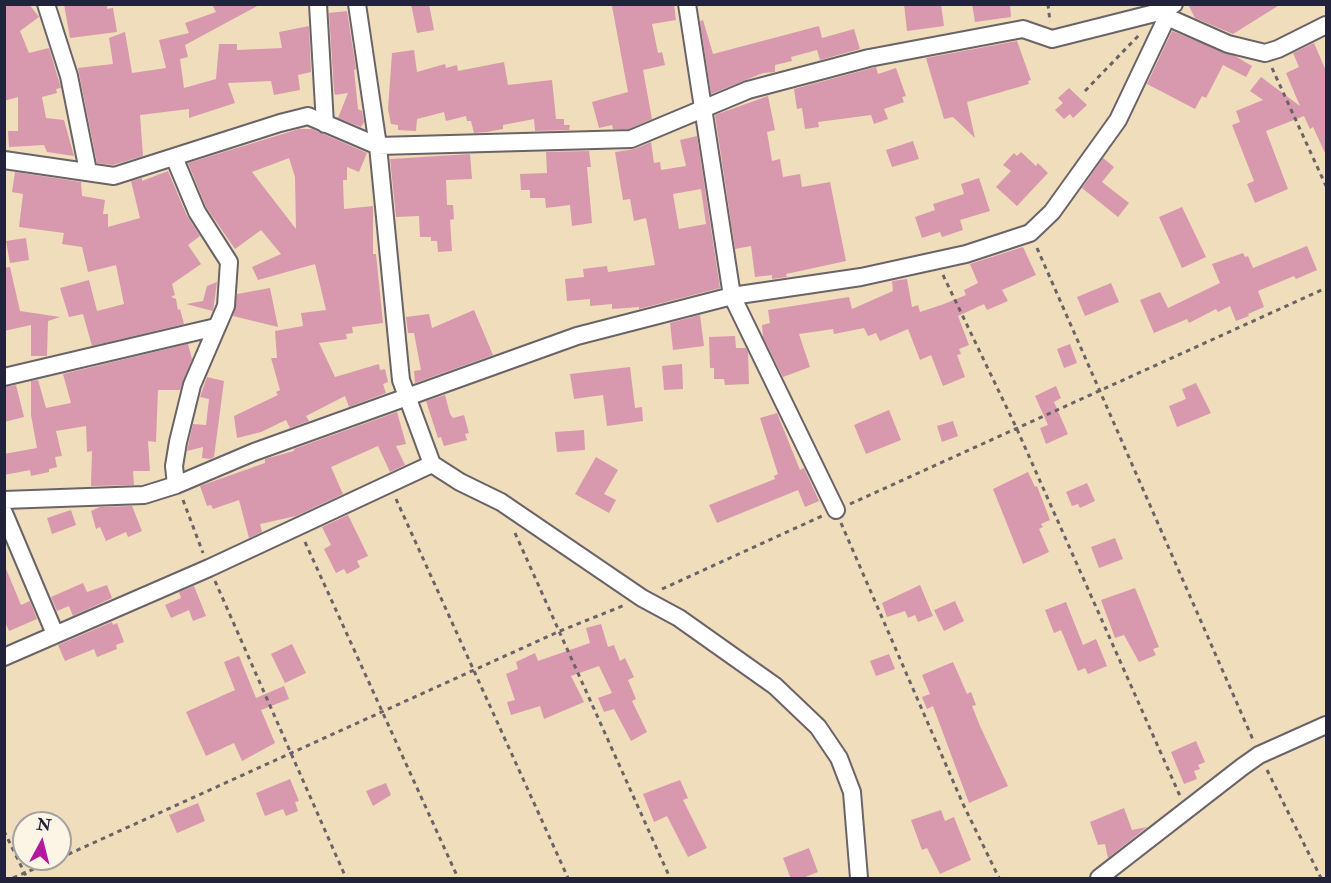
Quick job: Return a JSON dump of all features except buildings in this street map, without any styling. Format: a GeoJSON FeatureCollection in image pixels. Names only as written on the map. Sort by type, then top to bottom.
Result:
{"type":"FeatureCollection","features":[{"type":"Feature","properties":{"kind":"street"},"geometry":{"type":"LineString","coordinates":[[46,4],[69,76],[88,171]]}},
{"type":"Feature","properties":{"kind":"street"},"geometry":{"type":"LineString","coordinates":[[318,4],[325,124]]}},
{"type":"Feature","properties":{"kind":"street"},"geometry":{"type":"LineString","coordinates":[[357,4],[378,146],[400,380],[432,464],[460,482],[501,502],[642,598],[679,618],[775,686],[818,727],[839,758],[852,792],[859,879]]}},
{"type":"Feature","properties":{"kind":"street"},"geometry":{"type":"LineString","coordinates":[[687,4],[705,108],[732,297],[836,510]]}},
{"type":"Feature","properties":{"kind":"street"},"geometry":{"type":"LineString","coordinates":[[4,160],[114,176],[308,116],[378,146],[631,139],[748,90],[880,56],[1023,29],[1052,39],[1168,11],[1228,44],[1265,53],[1326,25]]}},
{"type":"Feature","properties":{"kind":"street"},"geometry":{"type":"LineString","coordinates":[[4,500],[144,495],[254,452],[577,336],[732,297],[861,277],[966,254],[1030,233],[1052,212],[1118,120],[1168,11]]}},
{"type":"Feature","properties":{"kind":"street"},"geometry":{"type":"LineString","coordinates":[[174,157],[197,212],[229,262],[226,306],[192,385],[178,442],[174,466],[176,484]]}},
{"type":"Feature","properties":{"kind":"street"},"geometry":{"type":"LineString","coordinates":[[4,377],[216,327]]}},
{"type":"Feature","properties":{"kind":"street"},"geometry":{"type":"LineString","coordinates":[[4,657],[209,568],[432,464]]}},
{"type":"Feature","properties":{"kind":"street"},"geometry":{"type":"LineString","coordinates":[[4,513],[55,634]]}},
{"type":"Feature","properties":{"kind":"street"},"geometry":{"type":"LineString","coordinates":[[1099,879],[1259,755],[1326,725]]}},
{"type":"Feature","properties":{"kind":"path"},"geometry":{"type":"LineString","coordinates":[[1084,91],[1168,11]]}},
{"type":"Feature","properties":{"kind":"path"},"geometry":{"type":"LineString","coordinates":[[1265,53],[1326,186]]}},
{"type":"Feature","properties":{"kind":"path"},"geometry":{"type":"LineString","coordinates":[[1030,233],[1101,389],[1259,755],[1321,879]]}},
{"type":"Feature","properties":{"kind":"path"},"geometry":{"type":"LineString","coordinates":[[936,260],[1016,427],[1186,811]]}},
{"type":"Feature","properties":{"kind":"path"},"geometry":{"type":"LineString","coordinates":[[72,852],[560,631],[642,598],[1326,288]]}},
{"type":"Feature","properties":{"kind":"path"},"geometry":{"type":"LineString","coordinates":[[176,484],[209,568],[346,879]]}},
{"type":"Feature","properties":{"kind":"path"},"geometry":{"type":"LineString","coordinates":[[389,484],[568,879]]}},
{"type":"Feature","properties":{"kind":"path"},"geometry":{"type":"LineString","coordinates":[[501,502],[670,879]]}},
{"type":"Feature","properties":{"kind":"path"},"geometry":{"type":"LineString","coordinates":[[836,510],[963,804],[999,879]]}},
{"type":"Feature","properties":{"kind":"path"},"geometry":{"type":"LineString","coordinates":[[298,526],[458,879]]}},
{"type":"Feature","properties":{"kind":"path"},"geometry":{"type":"LineString","coordinates":[[4,831],[27,879]]}},
{"type":"Feature","properties":{"kind":"path"},"geometry":{"type":"LineString","coordinates":[[13,879],[31,871]]}}]}
